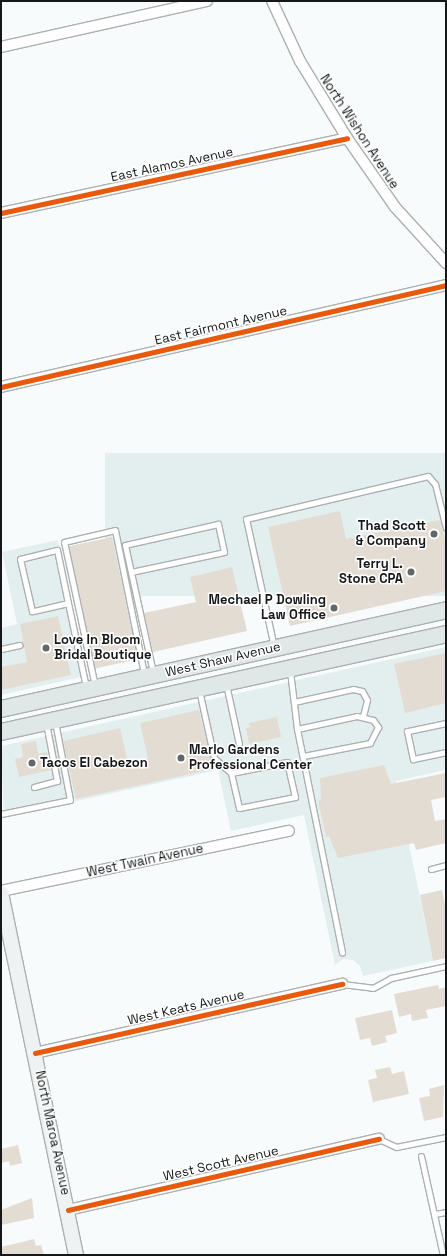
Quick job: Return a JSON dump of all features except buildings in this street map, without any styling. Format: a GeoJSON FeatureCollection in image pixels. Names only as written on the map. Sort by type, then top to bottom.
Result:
{"type":"FeatureCollection","features":[{"type":"Feature","properties":{"kind":"main road","name":"West Shaw Avenue"},"geometry":{"type":"LineString","coordinates":[[1,709],[446,610]]}},
{"type":"Feature","properties":{"kind":"main road","name":"West Shaw Avenue"},"geometry":{"type":"LineString","coordinates":[[1,732],[446,634]]}},
{"type":"Feature","properties":{"kind":"main road","name":"North Maroa Avenue"},"geometry":{"type":"LineString","coordinates":[[1,892],[4,921],[35,1052],[76,1255]]}},
{"type":"Feature","properties":{"kind":"street"},"geometry":{"type":"LineString","coordinates":[[1,47],[207,1]]}},
{"type":"Feature","properties":{"kind":"street","name":"North Wishon Avenue"},"geometry":{"type":"LineString","coordinates":[[272,1],[300,61],[347,138],[395,207],[446,263]]}},
{"type":"Feature","properties":{"kind":"street","name":"East Alamos Avenue"},"geometry":{"type":"LineString","coordinates":[[1,213],[347,138]]}},
{"type":"Feature","properties":{"kind":"street","name":"East Fairmont Avenue"},"geometry":{"type":"LineString","coordinates":[[1,387],[446,285]]}},
{"type":"Feature","properties":{"kind":"street","name":"West Twain Avenue"},"geometry":{"type":"LineString","coordinates":[[1,892],[289,831]]}},
{"type":"Feature","properties":{"kind":"street","name":"West Keats Avenue"},"geometry":{"type":"LineString","coordinates":[[35,1052],[342,984]]}},
{"type":"Feature","properties":{"kind":"street","name":"West Scott Avenue"},"geometry":{"type":"LineString","coordinates":[[68,1210],[379,1138]]}},
{"type":"Feature","properties":{"kind":"lane"},"geometry":{"type":"LineString","coordinates":[[275,648],[246,519],[428,476],[435,484],[446,528]]}},
{"type":"Feature","properties":{"kind":"lane"},"geometry":{"type":"LineString","coordinates":[[131,572],[224,552],[218,524],[125,545],[149,676]]}},
{"type":"Feature","properties":{"kind":"lane"},"geometry":{"type":"LineString","coordinates":[[91,689],[64,542],[115,530],[149,676]]}},
{"type":"Feature","properties":{"kind":"lane"},"geometry":{"type":"LineString","coordinates":[[68,603],[32,611],[20,559],[57,550],[68,603],[91,689]]}},
{"type":"Feature","properties":{"kind":"lane"},"geometry":{"type":"LineString","coordinates":[[1,649],[20,645]]}},
{"type":"Feature","properties":{"kind":"lane"},"geometry":{"type":"LineString","coordinates":[[289,668],[303,756],[342,952]]}},
{"type":"Feature","properties":{"kind":"lane"},"geometry":{"type":"LineString","coordinates":[[226,682],[239,744]]}},
{"type":"Feature","properties":{"kind":"lane"},"geometry":{"type":"LineString","coordinates":[[198,689],[214,758],[231,773],[239,808],[295,797],[287,762],[231,773]]}},
{"type":"Feature","properties":{"kind":"lane"},"geometry":{"type":"LineString","coordinates":[[294,702],[353,689],[362,691],[367,700],[363,716]]}},
{"type":"Feature","properties":{"kind":"lane"},"geometry":{"type":"LineString","coordinates":[[298,729],[363,716],[373,720],[378,727],[370,743],[303,756]]}},
{"type":"Feature","properties":{"kind":"lane"},"geometry":{"type":"LineString","coordinates":[[34,788],[57,781],[50,721]]}},
{"type":"Feature","properties":{"kind":"lane"},"geometry":{"type":"LineString","coordinates":[[1,814],[70,800],[50,721]]}},
{"type":"Feature","properties":{"kind":"lane"},"geometry":{"type":"LineString","coordinates":[[446,723],[407,732],[413,759],[446,752]]}},
{"type":"Feature","properties":{"kind":"lane"},"geometry":{"type":"LineString","coordinates":[[432,868],[446,866]]}},
{"type":"Feature","properties":{"kind":"lane"},"geometry":{"type":"LineString","coordinates":[[342,984],[373,988],[391,978],[446,966]]}},
{"type":"Feature","properties":{"kind":"lane"},"geometry":{"type":"LineString","coordinates":[[379,1138],[396,1147],[446,1137]]}},
{"type":"Feature","properties":{"kind":"lane"},"geometry":{"type":"LineString","coordinates":[[421,1156],[443,1255]]}},
{"type":"Feature","properties":{"kind":"lane"},"geometry":{"type":"LineString","coordinates":[[434,1214],[446,1212]]}},
{"type":"Feature","properties":{"kind":"shaded area"},"geometry":{"type":"Polygon","coordinates":[[[105,453],[446,453],[446,596],[105,596],[105,453]]]}},
{"type":"Feature","properties":{"kind":"shaded area"},"geometry":{"type":"Polygon","coordinates":[[[58,540],[86,676],[1,695],[1,628],[17,624],[2,552],[58,540]]]}},
{"type":"Feature","properties":{"kind":"shaded area"},"geometry":{"type":"Polygon","coordinates":[[[446,647],[446,770],[396,781],[433,961],[363,976],[360,966],[353,960],[343,959],[335,965],[304,815],[231,831],[218,770],[4,817],[1,746],[446,647]]]}},
{"type":"Feature","properties":{"kind":"cycle path"},"geometry":{"type":"LineString","coordinates":[[1,213],[347,138]]}},
{"type":"Feature","properties":{"kind":"cycle path"},"geometry":{"type":"LineString","coordinates":[[1,387],[446,285]]}},
{"type":"Feature","properties":{"kind":"cycle path"},"geometry":{"type":"LineString","coordinates":[[35,1053],[342,984]]}},
{"type":"Feature","properties":{"kind":"cycle path"},"geometry":{"type":"LineString","coordinates":[[68,1210],[379,1139]]}},
{"type":"Feature","properties":{"kind":"place","name":"Thad Scott & Company"},"geometry":{"type":"Point","coordinates":[434,534]}},
{"type":"Feature","properties":{"kind":"place","name":"Terry L. Stone CPA"},"geometry":{"type":"Point","coordinates":[411,572]}},
{"type":"Feature","properties":{"kind":"place","name":"Mechael P Dowling Law Office"},"geometry":{"type":"Point","coordinates":[334,608]}},
{"type":"Feature","properties":{"kind":"place","name":"Love In Bloom Bridal Boutique"},"geometry":{"type":"Point","coordinates":[46,648]}},
{"type":"Feature","properties":{"kind":"place","name":"Marlo Gardens Professional Center"},"geometry":{"type":"Point","coordinates":[181,758]}},
{"type":"Feature","properties":{"kind":"place","name":"Tacos El Cabezon"},"geometry":{"type":"Point","coordinates":[32,763]}}]}
